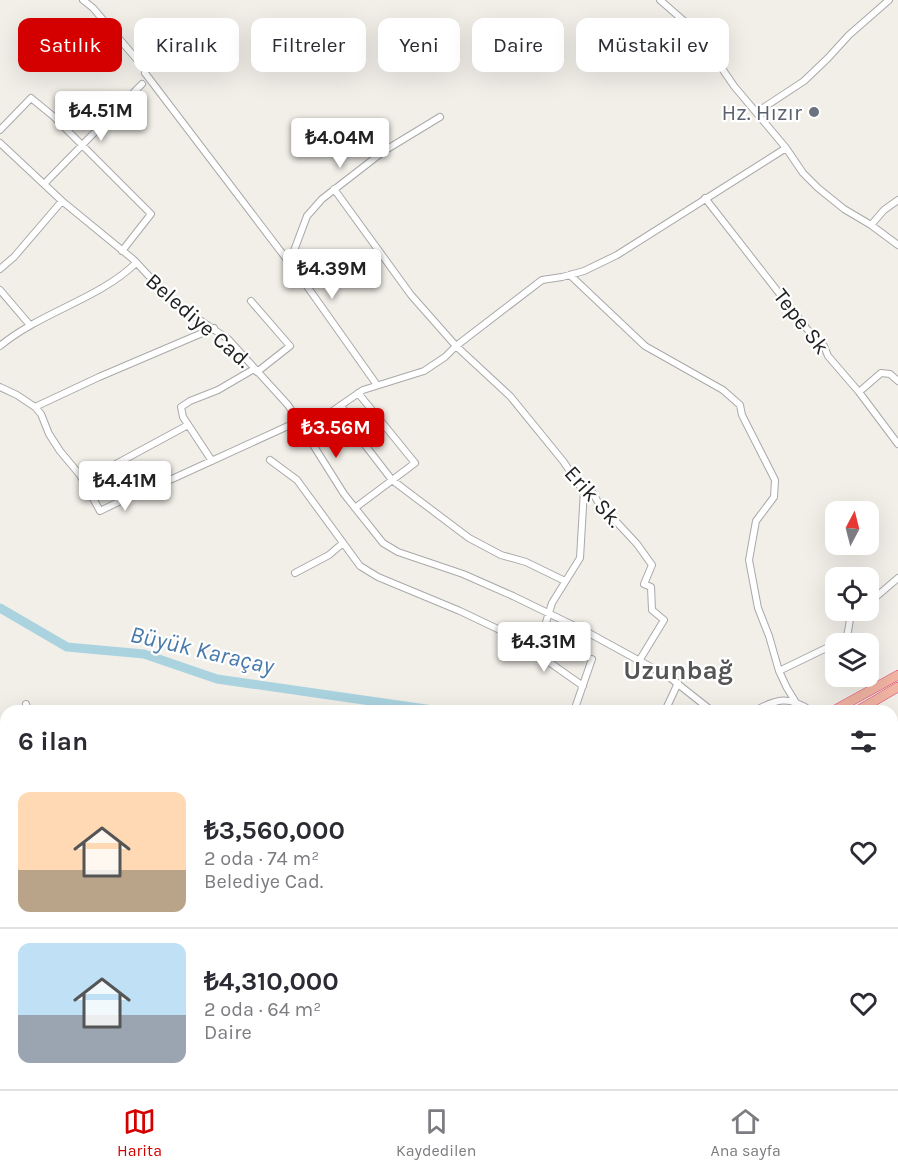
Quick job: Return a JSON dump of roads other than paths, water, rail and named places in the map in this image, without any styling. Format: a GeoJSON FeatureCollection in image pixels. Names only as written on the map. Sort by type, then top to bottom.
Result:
{"type":"FeatureCollection","features":[{"type":"Feature","properties":{"kind":"highway"},"geometry":{"type":"LineString","coordinates":[[844,705],[898,675]]}},
{"type":"Feature","properties":{"kind":"highway"},"geometry":{"type":"LineString","coordinates":[[867,705],[898,687]]}},
{"type":"Feature","properties":{"kind":"street"},"geometry":{"type":"LineString","coordinates":[[83,0],[93,8],[134,56]]}},
{"type":"Feature","properties":{"kind":"street"},"geometry":{"type":"LineString","coordinates":[[660,0],[684,21],[786,148],[803,173],[844,209],[898,245]]}},
{"type":"Feature","properties":{"kind":"street"},"geometry":{"type":"LineString","coordinates":[[757,112],[804,81],[849,35],[889,0]]}},
{"type":"Feature","properties":{"kind":"street"},"geometry":{"type":"LineString","coordinates":[[145,73],[377,384]]}},
{"type":"Feature","properties":{"kind":"street"},"geometry":{"type":"LineString","coordinates":[[44,184],[142,84]]}},
{"type":"Feature","properties":{"kind":"street"},"geometry":{"type":"LineString","coordinates":[[0,130],[31,98],[151,214],[122,251]]}},
{"type":"Feature","properties":{"kind":"street"},"geometry":{"type":"LineString","coordinates":[[289,264],[307,216],[334,189],[384,151],[440,117]]}},
{"type":"Feature","properties":{"kind":"street","name":"Belediye Cad."},"geometry":{"type":"LineString","coordinates":[[1,147],[136,263],[173,302],[228,339],[288,405],[328,469],[383,543],[398,552],[463,574],[549,614],[678,683],[705,705]]}},
{"type":"Feature","properties":{"kind":"street"},"geometry":{"type":"LineString","coordinates":[[305,429],[358,393],[377,384],[424,371],[542,280],[584,271],[617,255],[786,148]]}},
{"type":"Feature","properties":{"kind":"street","name":"Erik Sk."},"geometry":{"type":"LineString","coordinates":[[334,189],[411,295],[456,346],[510,396],[563,461],[582,489],[592,492],[652,565],[644,584],[651,587],[652,610],[664,620],[639,661]]}},
{"type":"Feature","properties":{"kind":"street","name":"Tepe Sk"},"geometry":{"type":"LineString","coordinates":[[705,198],[807,328],[824,346],[828,356],[859,392],[898,444]]}},
{"type":"Feature","properties":{"kind":"street"},"geometry":{"type":"LineString","coordinates":[[871,225],[884,210],[898,200]]}},
{"type":"Feature","properties":{"kind":"street"},"geometry":{"type":"LineString","coordinates":[[0,269],[14,257],[62,201]]}},
{"type":"Feature","properties":{"kind":"street"},"geometry":{"type":"LineString","coordinates":[[0,346],[29,324],[116,279],[136,263]]}},
{"type":"Feature","properties":{"kind":"street"},"geometry":{"type":"LineString","coordinates":[[570,275],[645,346],[723,390],[740,405],[742,414],[775,480],[774,497],[756,521],[749,560],[758,608],[770,636],[779,671],[795,701],[801,705]]}},
{"type":"Feature","properties":{"kind":"street"},"geometry":{"type":"LineString","coordinates":[[0,290],[29,324]]}},
{"type":"Feature","properties":{"kind":"street"},"geometry":{"type":"LineString","coordinates":[[212,460],[180,411],[184,404],[218,390],[256,370],[290,346],[251,301]]}},
{"type":"Feature","properties":{"kind":"street"},"geometry":{"type":"LineString","coordinates":[[35,407],[213,328]]}},
{"type":"Feature","properties":{"kind":"street"},"geometry":{"type":"LineString","coordinates":[[859,392],[881,373],[890,374],[898,381]]}},
{"type":"Feature","properties":{"kind":"street"},"geometry":{"type":"LineString","coordinates":[[0,387],[35,407],[46,423],[49,434],[80,475],[100,511],[299,421]]}},
{"type":"Feature","properties":{"kind":"street"},"geometry":{"type":"LineString","coordinates":[[355,508],[415,463],[358,393]]}},
{"type":"Feature","properties":{"kind":"street"},"geometry":{"type":"LineString","coordinates":[[341,405],[365,445],[392,480],[469,538],[501,555],[526,562],[565,581]]}},
{"type":"Feature","properties":{"kind":"street"},"geometry":{"type":"LineString","coordinates":[[103,471],[188,425]]}},
{"type":"Feature","properties":{"kind":"street"},"geometry":{"type":"LineString","coordinates":[[270,460],[297,480],[360,566],[378,577],[460,611],[527,643],[539,645]]}},
{"type":"Feature","properties":{"kind":"street"},"geometry":{"type":"LineString","coordinates":[[583,686],[539,655],[539,645],[560,589],[580,558],[584,490]]}},
{"type":"Feature","properties":{"kind":"street"},"geometry":{"type":"LineString","coordinates":[[295,573],[329,555],[343,543]]}},
{"type":"Feature","properties":{"kind":"street"},"geometry":{"type":"LineString","coordinates":[[879,594],[898,578]]}},
{"type":"Feature","properties":{"kind":"street"},"geometry":{"type":"LineString","coordinates":[[779,671],[845,639],[849,633],[850,621]]}},
{"type":"Feature","properties":{"kind":"street"},"geometry":{"type":"LineString","coordinates":[[576,705],[592,659]]}},
{"type":"Feature","properties":{"kind":"street"},"geometry":{"type":"LineString","coordinates":[[668,705],[678,683]]}},
{"type":"Feature","properties":{"kind":"street"},"geometry":{"type":"LineString","coordinates":[[768,705],[779,700],[795,701]]}},
{"type":"Feature","properties":{"kind":"waterway","name":"Büyük Karaçay"},"geometry":{"type":"LineString","coordinates":[[0,608],[67,647],[144,654],[217,679],[398,705]]}},
{"type":"Feature","properties":{"kind":"place","name":"Hz. Hızır"},"geometry":{"type":"Point","coordinates":[814,112]}},
{"type":"Feature","properties":{"kind":"district","name":"Uzunbağ"},"geometry":{"type":"Point","coordinates":[678,670]}}]}
